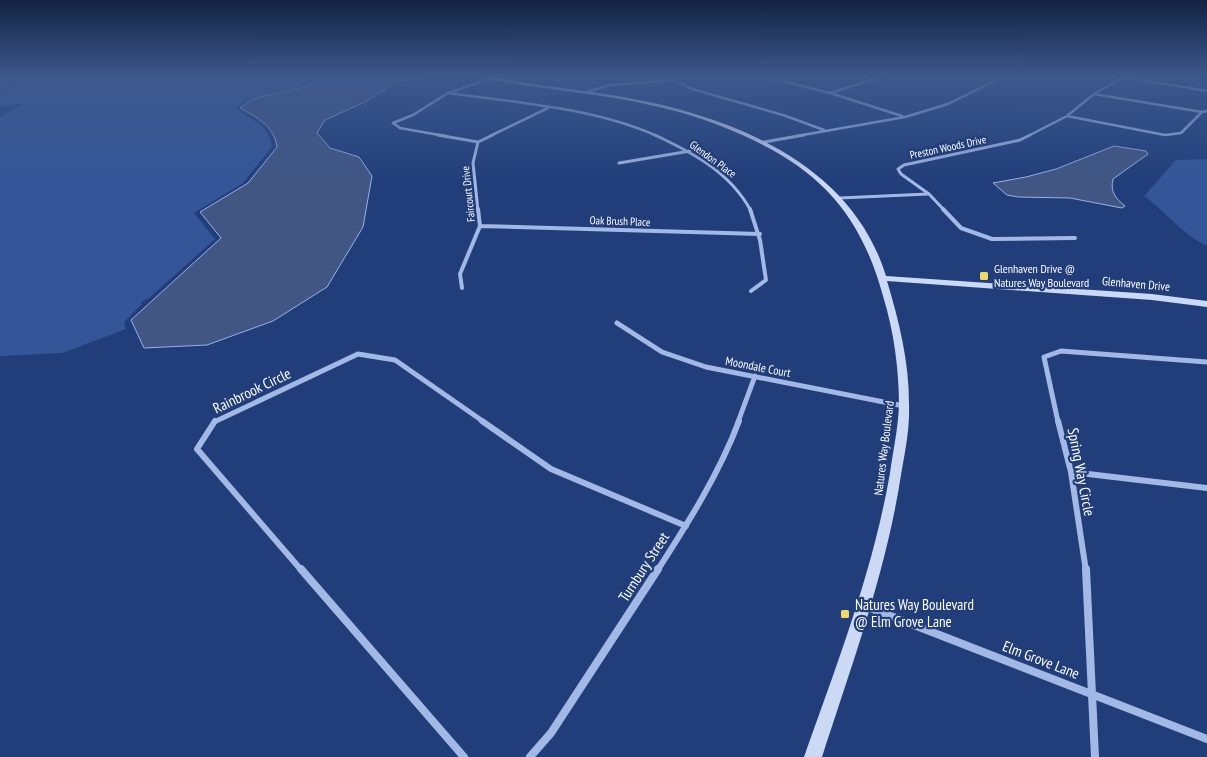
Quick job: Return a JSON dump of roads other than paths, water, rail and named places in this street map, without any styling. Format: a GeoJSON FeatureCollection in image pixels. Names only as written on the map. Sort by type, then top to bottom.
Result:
{"type":"FeatureCollection","features":[{"type":"Feature","properties":{"kind":"street"},"geometry":{"type":"LineString","coordinates":[[419,111],[393,123],[400,128],[478,142],[541,111]]}},
{"type":"Feature","properties":{"kind":"street","name":"Glendon Place"},"geometry":{"type":"LineString","coordinates":[[566,111],[592,116],[648,132],[690,151],[730,180],[747,203],[760,234],[766,280],[751,291]]}},
{"type":"Feature","properties":{"kind":"street","name":"Natures Way Boulevard"},"geometry":{"type":"LineString","coordinates":[[681,111],[702,117],[764,142],[810,171],[840,198],[863,230],[884,278],[899,338],[904,406],[892,498],[865,606],[813,757]]}},
{"type":"Feature","properties":{"kind":"street"},"geometry":{"type":"LineString","coordinates":[[769,111],[825,130]]}},
{"type":"Feature","properties":{"kind":"street"},"geometry":{"type":"LineString","coordinates":[[887,111],[905,117]]}},
{"type":"Feature","properties":{"kind":"street"},"geometry":{"type":"LineString","coordinates":[[764,142],[905,117],[924,111]]}},
{"type":"Feature","properties":{"kind":"street","name":"Preston Woods Drive"},"geometry":{"type":"LineString","coordinates":[[1073,111],[1020,140],[904,165],[898,169],[901,174],[929,194],[961,228],[992,239],[1075,238]]}},
{"type":"Feature","properties":{"kind":"street"},"geometry":{"type":"LineString","coordinates":[[1198,111],[1205,111]]}},
{"type":"Feature","properties":{"kind":"street"},"geometry":{"type":"LineString","coordinates":[[1067,116],[1165,135],[1181,133],[1202,112]]}},
{"type":"Feature","properties":{"kind":"street","name":"Faircourt Drive"},"geometry":{"type":"LineString","coordinates":[[462,288],[460,274],[480,226],[473,163],[478,142]]}},
{"type":"Feature","properties":{"kind":"street"},"geometry":{"type":"LineString","coordinates":[[619,163],[690,151]]}},
{"type":"Feature","properties":{"kind":"street"},"geometry":{"type":"LineString","coordinates":[[840,198],[929,194]]}},
{"type":"Feature","properties":{"kind":"street","name":"Oak Brush Place"},"geometry":{"type":"LineString","coordinates":[[480,226],[760,234]]}},
{"type":"Feature","properties":{"kind":"street","name":"Glenhaven Drive"},"geometry":{"type":"LineString","coordinates":[[884,278],[1152,297],[1207,304]]}},
{"type":"Feature","properties":{"kind":"street","name":"Moondale Court"},"geometry":{"type":"LineString","coordinates":[[617,323],[662,352],[706,367],[904,406]]}},
{"type":"Feature","properties":{"kind":"street","name":"Spring Way Circle"},"geometry":{"type":"LineString","coordinates":[[1095,757],[1090,695],[1086,570],[1071,472],[1045,369],[1044,357],[1061,351],[1207,362]]}},
{"type":"Feature","properties":{"kind":"street","name":"Rainbrook Circle"},"geometry":{"type":"LineString","coordinates":[[464,757],[197,449],[215,421],[358,354],[395,360],[550,469],[686,526]]}},
{"type":"Feature","properties":{"kind":"street","name":"Turnbury Street"},"geometry":{"type":"LineString","coordinates":[[530,757],[551,733],[686,526],[730,445],[755,376]]}},
{"type":"Feature","properties":{"kind":"street"},"geometry":{"type":"LineString","coordinates":[[1071,472],[1207,488]]}},
{"type":"Feature","properties":{"kind":"street","name":"Elm Grove Lane"},"geometry":{"type":"LineString","coordinates":[[865,606],[1207,739]]}},
{"type":"Feature","properties":{"kind":"place","name":"Glenhaven Drive @ Natures Way Boulevard"},"geometry":{"type":"Point","coordinates":[984,276]}},
{"type":"Feature","properties":{"kind":"place","name":"Natures Way Boulevard @ Elm Grove Lane"},"geometry":{"type":"Point","coordinates":[845,614]}}]}
